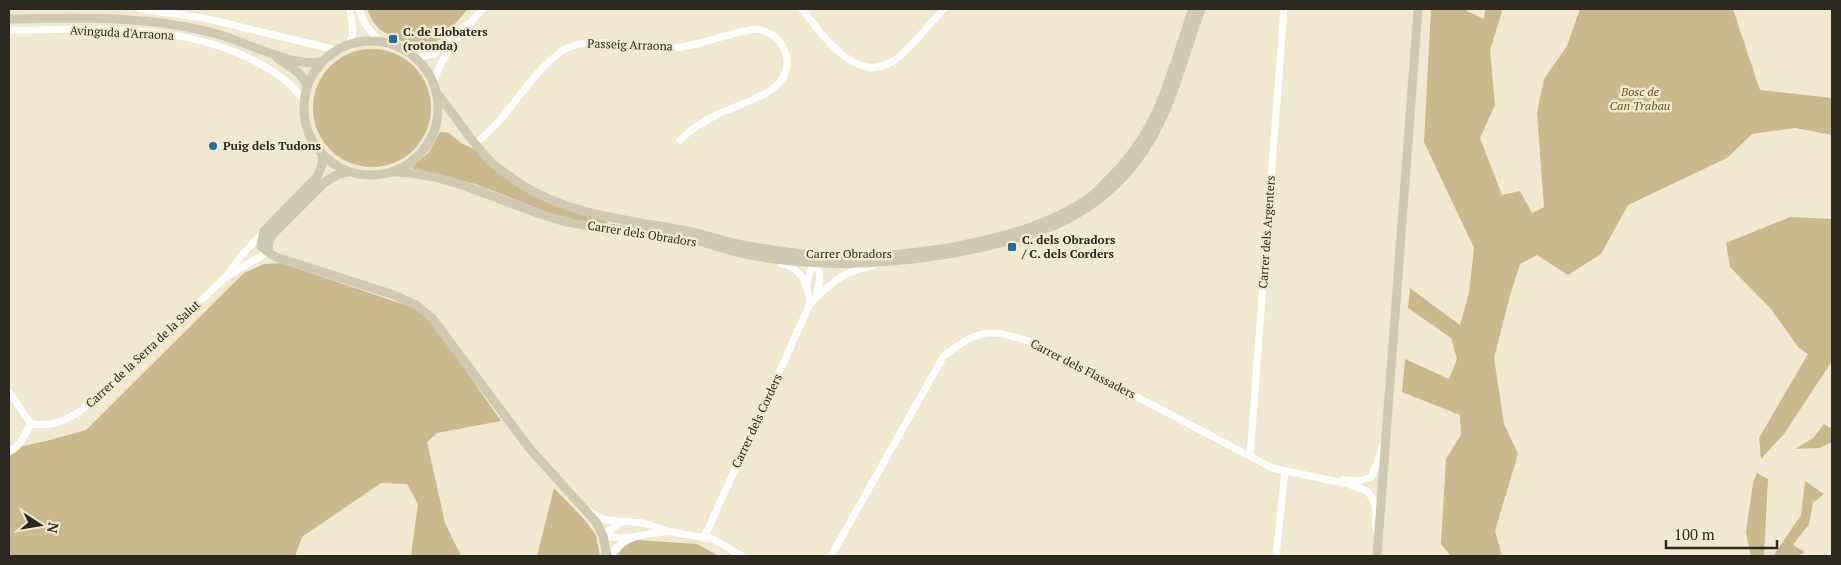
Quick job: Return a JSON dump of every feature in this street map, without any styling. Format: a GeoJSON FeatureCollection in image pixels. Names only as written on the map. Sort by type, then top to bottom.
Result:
{"type":"FeatureCollection","features":[{"type":"Feature","properties":{"kind":"street","name":"Avinguda d'Arraona"},"geometry":{"type":"LineString","coordinates":[[140,9],[204,18],[336,50]]}},
{"type":"Feature","properties":{"kind":"street"},"geometry":{"type":"LineString","coordinates":[[349,44],[354,32],[350,9]]}},
{"type":"Feature","properties":{"kind":"street"},"geometry":{"type":"LineString","coordinates":[[359,9],[365,24],[379,42]]}},
{"type":"Feature","properties":{"kind":"street"},"geometry":{"type":"LineString","coordinates":[[268,252],[272,235],[325,182],[337,174],[351,172],[371,175],[394,172],[411,162],[429,144],[438,114],[435,88],[439,65],[483,9]]}},
{"type":"Feature","properties":{"kind":"street"},"geometry":{"type":"LineString","coordinates":[[802,9],[838,52],[854,63],[864,67],[890,62],[899,56],[944,9]]}},
{"type":"Feature","properties":{"kind":"street","name":"Carrer dels Argenters"},"geometry":{"type":"LineString","coordinates":[[1250,456],[1284,9]]}},
{"type":"Feature","properties":{"kind":"street"},"geometry":{"type":"LineString","coordinates":[[1377,555],[1418,9]]}},
{"type":"Feature","properties":{"kind":"street","name":"Carrer Obradors"},"geometry":{"type":"LineString","coordinates":[[435,88],[492,163],[521,184],[552,201],[585,212],[742,245],[814,255],[873,256],[926,251],[1032,228],[1090,198],[1139,145],[1158,110],[1196,11]]}},
{"type":"Feature","properties":{"kind":"street","name":"Carrer dels Obradors"},"geometry":{"type":"LineString","coordinates":[[394,172],[427,175],[463,185],[550,217],[576,224],[685,234],[739,253],[759,256],[816,263],[888,263],[988,247],[1024,238],[1059,224],[1088,207],[1107,192],[1136,162],[1156,131],[1170,100],[1196,11]]}},
{"type":"Feature","properties":{"kind":"street","name":"Avinguda d'Arraona"},"geometry":{"type":"LineString","coordinates":[[9,19],[80,18],[168,24],[220,35],[268,52]]}},
{"type":"Feature","properties":{"kind":"street"},"geometry":{"type":"LineString","coordinates":[[416,58],[434,54],[450,37],[473,20]]}},
{"type":"Feature","properties":{"kind":"street","name":"Passeig Arraona"},"geometry":{"type":"LineString","coordinates":[[476,143],[503,117],[553,58],[572,45],[590,43],[666,49],[756,29],[765,31],[775,37],[782,45],[786,54],[787,66],[779,83],[765,95],[709,119],[680,140]]}},
{"type":"Feature","properties":{"kind":"street","name":"Avinguda d'Arraona"},"geometry":{"type":"LineString","coordinates":[[9,30],[100,30],[183,36],[233,50],[274,72],[299,93],[304,103]]}},
{"type":"Feature","properties":{"kind":"street"},"geometry":{"type":"LineString","coordinates":[[351,172],[329,161],[322,154],[309,134],[305,122],[304,103],[307,86],[323,61],[336,50],[349,44],[361,41],[379,42],[399,47],[416,58],[425,68],[435,88]]}},
{"type":"Feature","properties":{"kind":"street"},"geometry":{"type":"LineString","coordinates":[[268,52],[304,62],[317,63],[323,61]]}},
{"type":"Feature","properties":{"kind":"street"},"geometry":{"type":"LineString","coordinates":[[268,52],[298,72],[305,80],[307,86]]}},
{"type":"Feature","properties":{"kind":"street","name":"Carrer dels Obradors"},"geometry":{"type":"LineString","coordinates":[[1170,100],[1171,76]]}},
{"type":"Feature","properties":{"kind":"street"},"geometry":{"type":"LineString","coordinates":[[1158,110],[1161,111],[1166,101],[1170,100]]}},
{"type":"Feature","properties":{"kind":"street"},"geometry":{"type":"LineString","coordinates":[[1144,149],[1144,144],[1150,135],[1149,127]]}},
{"type":"Feature","properties":{"kind":"street","name":"Carrer dels Obradors"},"geometry":{"type":"LineString","coordinates":[[1107,192],[1109,185],[1122,173],[1125,162],[1133,159],[1140,150],[1144,149]]}},
{"type":"Feature","properties":{"kind":"street","name":"Carrer de la Serra de la Salut"},"geometry":{"type":"LineString","coordinates":[[31,424],[42,426],[55,424],[74,416],[95,400],[226,277],[240,257],[264,230],[317,178],[322,165],[322,154]]}},
{"type":"Feature","properties":{"kind":"street","name":"Carrer dels Obradors"},"geometry":{"type":"LineString","coordinates":[[926,258],[932,254],[978,245],[1056,222],[1092,200],[1098,199]]}},
{"type":"Feature","properties":{"kind":"street"},"geometry":{"type":"LineString","coordinates":[[264,230],[261,246],[276,257],[394,294],[424,310],[441,328],[530,449],[588,511],[603,536],[609,556]]}},
{"type":"Feature","properties":{"kind":"street"},"geometry":{"type":"LineString","coordinates":[[742,245],[758,251],[810,258],[816,263]]}},
{"type":"Feature","properties":{"kind":"street","name":"Carrer de la Serra de la Salut"},"geometry":{"type":"LineString","coordinates":[[226,277],[268,252]]}},
{"type":"Feature","properties":{"kind":"street"},"geometry":{"type":"LineString","coordinates":[[759,256],[790,265],[802,276],[813,301]]}},
{"type":"Feature","properties":{"kind":"street"},"geometry":{"type":"LineString","coordinates":[[806,287],[812,265],[816,263],[825,259],[865,260],[873,256]]}},
{"type":"Feature","properties":{"kind":"street","name":"Carrer dels Corders"},"geometry":{"type":"LineString","coordinates":[[704,538],[813,301],[820,280],[819,268],[816,263]]}},
{"type":"Feature","properties":{"kind":"street","name":"Carrer dels Corders"},"geometry":{"type":"LineString","coordinates":[[813,301],[837,278],[856,270],[888,263]]}},
{"type":"Feature","properties":{"kind":"street","name":"Carrer dels Flassaders"},"geometry":{"type":"LineString","coordinates":[[831,556],[943,357],[963,340],[982,333],[1006,334],[1037,344],[1272,468],[1348,484],[1367,491],[1375,505],[1377,555]]}},
{"type":"Feature","properties":{"kind":"street"},"geometry":{"type":"LineString","coordinates":[[9,391],[31,424],[21,442],[14,450],[9,452]]}},
{"type":"Feature","properties":{"kind":"street","name":"Carrer dels Flassaders"},"geometry":{"type":"LineString","coordinates":[[1320,479],[1359,481],[1371,477],[1379,458],[1386,427]]}},
{"type":"Feature","properties":{"kind":"street"},"geometry":{"type":"LineString","coordinates":[[1276,556],[1285,471]]}},
{"type":"Feature","properties":{"kind":"street"},"geometry":{"type":"LineString","coordinates":[[588,511],[605,520],[643,523],[671,532],[712,539],[742,556]]}},
{"type":"Feature","properties":{"kind":"street"},"geometry":{"type":"LineString","coordinates":[[603,536],[621,522]]}},
{"type":"Feature","properties":{"kind":"street"},"geometry":{"type":"LineString","coordinates":[[603,536],[621,538],[671,532]]}},
{"type":"Feature","properties":{"kind":"street"},"geometry":{"type":"LineString","coordinates":[[609,556],[621,543],[630,537]]}},
{"type":"Feature","properties":{"kind":"green space"},"geometry":{"type":"Polygon","coordinates":[[[367,9],[468,9],[444,36],[426,49],[397,39],[381,30],[373,21],[367,9]]]}},
{"type":"Feature","properties":{"kind":"green space","name":"Bosc de Can Trabau"},"geometry":{"type":"Polygon","coordinates":[[[1431,9],[1467,9],[1467,11],[1484,19],[1485,9],[1501,9],[1502,12],[1490,50],[1495,105],[1480,138],[1502,195],[1520,191],[1532,213],[1544,207],[1537,113],[1544,79],[1567,46],[1580,9],[1733,9],[1760,90],[1832,98],[1832,135],[1795,128],[1752,134],[1727,158],[1628,205],[1601,254],[1568,275],[1537,255],[1520,264],[1494,358],[1504,424],[1518,454],[1495,531],[1502,556],[1451,556],[1441,544],[1446,459],[1461,435],[1460,415],[1402,392],[1405,359],[1449,379],[1457,359],[1451,338],[1408,308],[1410,288],[1460,325],[1469,293],[1474,248],[1424,142],[1431,9]]]}},
{"type":"Feature","properties":{"kind":"green space"},"geometry":{"type":"Polygon","coordinates":[[[372,49],[394,54],[414,66],[426,86],[431,108],[426,130],[414,150],[394,162],[372,167],[350,162],[330,150],[318,130],[313,108],[318,86],[330,66],[350,54],[372,49]]]}},
{"type":"Feature","properties":{"kind":"green space"},"geometry":{"type":"Polygon","coordinates":[[[440,132],[449,133],[461,143],[476,150],[524,191],[608,222],[603,224],[547,212],[475,184],[411,168],[429,152],[440,132]]]}},
{"type":"Feature","properties":{"kind":"green space"},"geometry":{"type":"Polygon","coordinates":[[[1790,217],[1832,219],[1832,361],[1784,434],[1761,459],[1759,438],[1808,354],[1798,347],[1771,309],[1730,267],[1726,243],[1790,217]]]}},
{"type":"Feature","properties":{"kind":"green space"},"geometry":{"type":"Polygon","coordinates":[[[281,263],[417,309],[437,329],[501,421],[437,433],[427,442],[445,523],[461,556],[411,556],[418,504],[407,484],[381,483],[302,537],[295,556],[9,556],[9,449],[86,430],[244,273],[264,264],[281,263]]]}},
{"type":"Feature","properties":{"kind":"green space"},"geometry":{"type":"Polygon","coordinates":[[[1824,424],[1832,429],[1832,442],[1819,448],[1795,449],[1813,438],[1824,424]]]}},
{"type":"Feature","properties":{"kind":"green space"},"geometry":{"type":"Polygon","coordinates":[[[1757,473],[1768,479],[1764,556],[1751,556],[1746,532],[1753,483],[1757,473]]]}},
{"type":"Feature","properties":{"kind":"green space"},"geometry":{"type":"Polygon","coordinates":[[[1805,481],[1824,494],[1813,503],[1809,524],[1793,545],[1805,552],[1798,556],[1773,556],[1801,515],[1805,481]]]}},
{"type":"Feature","properties":{"kind":"green space"},"geometry":{"type":"Polygon","coordinates":[[[554,488],[584,519],[596,535],[600,556],[537,556],[554,488]]]}},
{"type":"Feature","properties":{"kind":"green space"},"geometry":{"type":"Polygon","coordinates":[[[637,540],[697,544],[719,556],[617,556],[625,545],[637,540]]]}},
{"type":"Feature","properties":{"kind":"place","name":"C. de Llobaters (rotonda)"},"geometry":{"type":"Point","coordinates":[393,39]}},
{"type":"Feature","properties":{"kind":"place","name":"Puig dels Tudons"},"geometry":{"type":"Point","coordinates":[213,146]}},
{"type":"Feature","properties":{"kind":"place","name":"C. dels Obradors / C. dels Corders"},"geometry":{"type":"Point","coordinates":[1012,247]}}]}
